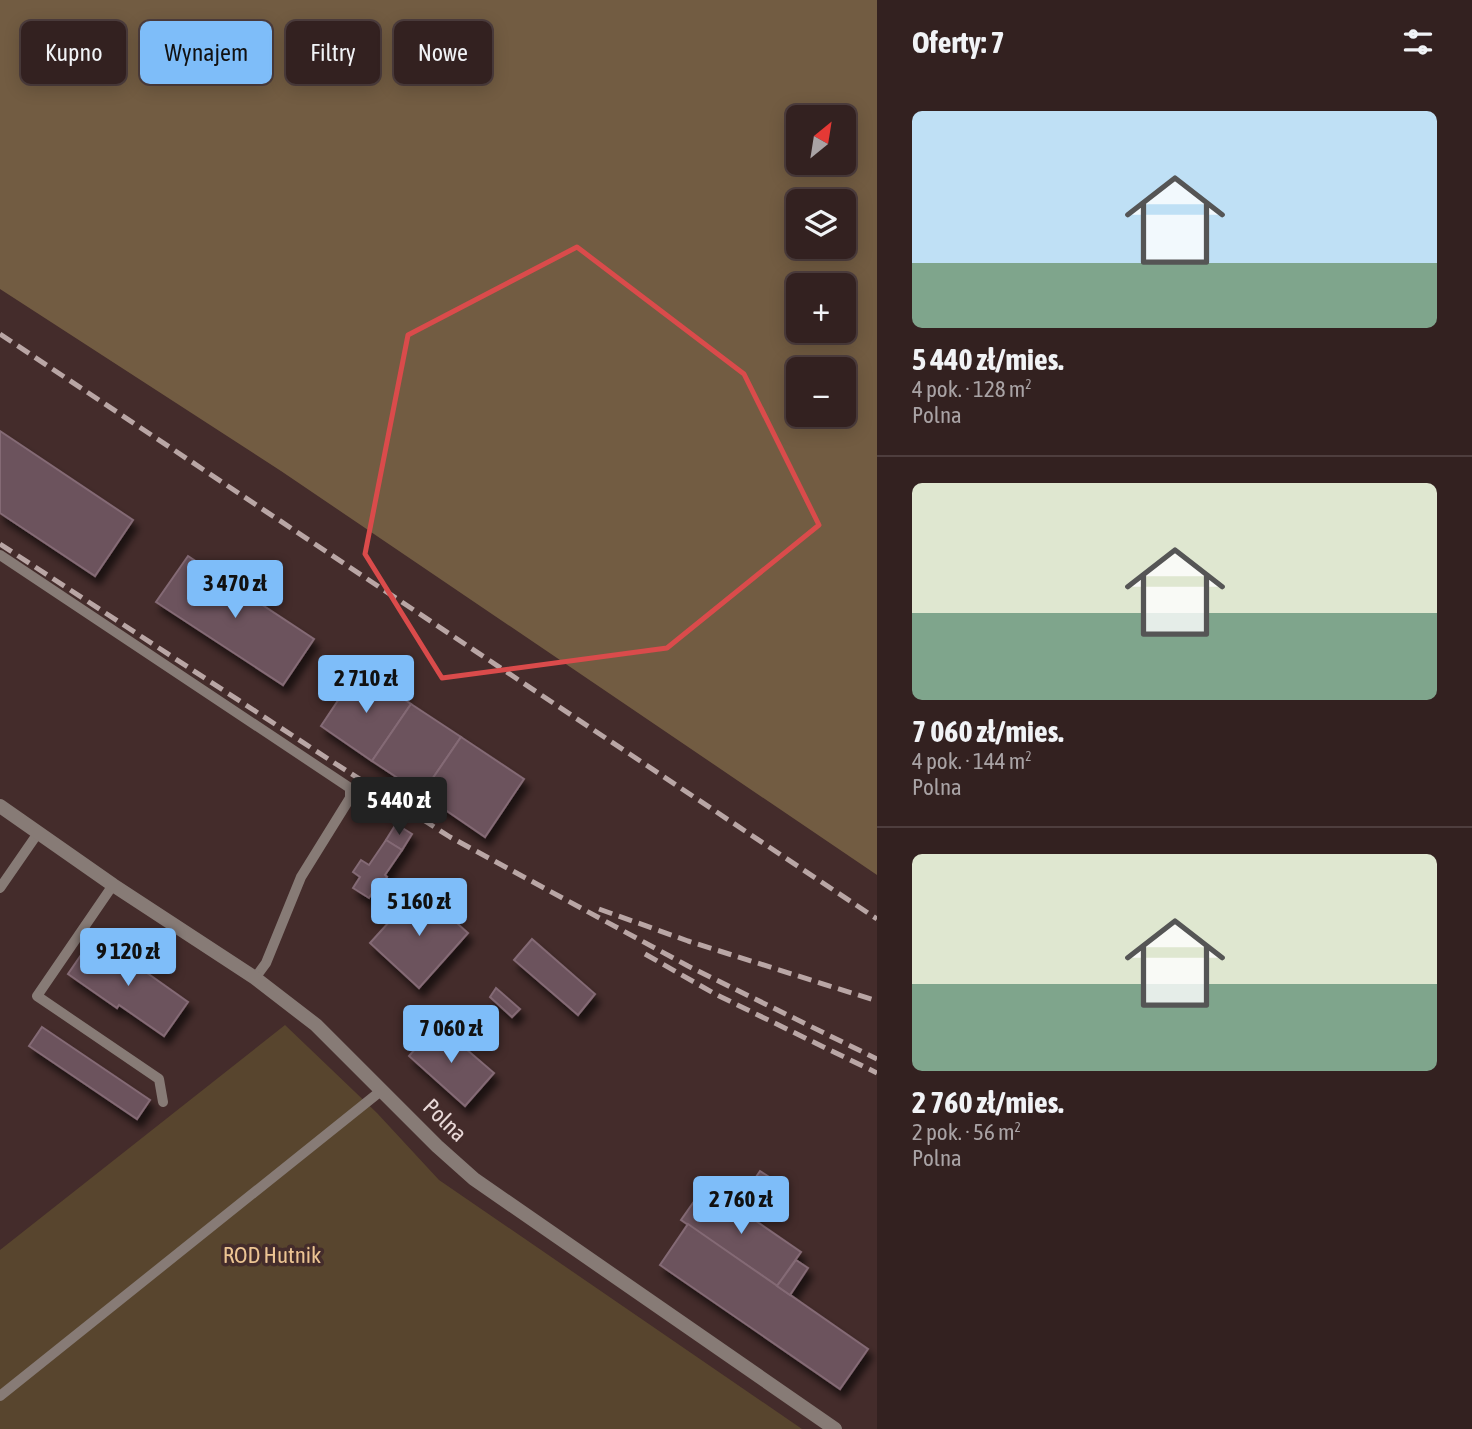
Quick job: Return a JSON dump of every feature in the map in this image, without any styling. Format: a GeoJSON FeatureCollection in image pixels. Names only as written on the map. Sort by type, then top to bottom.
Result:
{"type":"FeatureCollection","features":[{"type":"Feature","properties":{"kind":"street","name":"Polna"},"geometry":{"type":"LineString","coordinates":[[0,806],[113,885],[255,978],[316,1025],[437,1146],[474,1179],[835,1429]]}},
{"type":"Feature","properties":{"kind":"lane"},"geometry":{"type":"LineString","coordinates":[[0,555],[350,788],[350,798],[301,877],[266,963],[255,978]]}},
{"type":"Feature","properties":{"kind":"lane"},"geometry":{"type":"LineString","coordinates":[[0,888],[38,833]]}},
{"type":"Feature","properties":{"kind":"lane"},"geometry":{"type":"LineString","coordinates":[[113,885],[37,996],[159,1079],[163,1101]]}},
{"type":"Feature","properties":{"kind":"lane"},"geometry":{"type":"LineString","coordinates":[[0,1396],[382,1090]]}},
{"type":"Feature","properties":{"kind":"highlighted area"},"geometry":{"type":"Polygon","coordinates":[[[577,247],[744,374],[819,525],[667,648],[442,678],[365,554],[408,335],[577,247]]]}},
{"type":"Feature","properties":{"kind":"green space","name":"ROD Hutnik"},"geometry":{"type":"Polygon","coordinates":[[[285,1025],[377,1113],[439,1180],[802,1429],[0,1429],[0,1250],[285,1025]]]}},
{"type":"Feature","properties":{"kind":"shaded area"},"geometry":{"type":"Polygon","coordinates":[[[0,0],[877,0],[877,875],[281,471],[0,289],[0,0]]]}},
{"type":"Feature","properties":{"kind":"building"},"geometry":{"type":"Polygon","coordinates":[[[0,431],[133,520],[95,576],[0,513],[0,431]]]}},
{"type":"Feature","properties":{"kind":"building"},"geometry":{"type":"Polygon","coordinates":[[[188,556],[314,639],[283,685],[156,602],[188,556]]]}},
{"type":"Feature","properties":{"kind":"building"},"geometry":{"type":"Polygon","coordinates":[[[359,669],[411,704],[372,761],[321,726],[359,669]]]}},
{"type":"Feature","properties":{"kind":"building"},"geometry":{"type":"Polygon","coordinates":[[[411,704],[461,737],[422,794],[372,761],[411,704]]]}},
{"type":"Feature","properties":{"kind":"building"},"geometry":{"type":"Polygon","coordinates":[[[461,737],[524,779],[485,837],[422,794],[461,737]]]}},
{"type":"Feature","properties":{"kind":"building"},"geometry":{"type":"Polygon","coordinates":[[[396,824],[412,834],[402,850],[386,840],[396,824]]]}},
{"type":"Feature","properties":{"kind":"building"},"geometry":{"type":"Polygon","coordinates":[[[386,840],[402,850],[379,889],[376,887],[369,898],[353,888],[360,877],[353,872],[361,860],[369,865],[386,840]]]}},
{"type":"Feature","properties":{"kind":"building"},"geometry":{"type":"Polygon","coordinates":[[[419,889],[468,933],[419,988],[370,943],[419,889]]]}},
{"type":"Feature","properties":{"kind":"building"},"geometry":{"type":"Polygon","coordinates":[[[532,939],[595,994],[578,1015],[514,960],[532,939]]]}},
{"type":"Feature","properties":{"kind":"building"},"geometry":{"type":"Polygon","coordinates":[[[90,942],[119,962],[123,956],[188,1002],[164,1036],[68,974],[90,942]]]}},
{"type":"Feature","properties":{"kind":"building"},"geometry":{"type":"Polygon","coordinates":[[[496,988],[520,1009],[512,1017],[490,997],[496,988]]]}},
{"type":"Feature","properties":{"kind":"building"},"geometry":{"type":"Polygon","coordinates":[[[437,1024],[494,1073],[465,1106],[409,1056],[437,1024]]]}},
{"type":"Feature","properties":{"kind":"building"},"geometry":{"type":"Polygon","coordinates":[[[42,1027],[150,1100],[137,1119],[29,1046],[42,1027]]]}},
{"type":"Feature","properties":{"kind":"building"},"geometry":{"type":"Polygon","coordinates":[[[760,1171],[777,1182],[753,1217],[737,1205],[760,1171]]]}},
{"type":"Feature","properties":{"kind":"building"},"geometry":{"type":"Polygon","coordinates":[[[705,1186],[801,1252],[777,1286],[681,1220],[705,1186]]]}},
{"type":"Feature","properties":{"kind":"building"},"geometry":{"type":"Polygon","coordinates":[[[688,1224],[868,1349],[840,1389],[660,1265],[688,1224]]]}},
{"type":"Feature","properties":{"kind":"building"},"geometry":{"type":"Polygon","coordinates":[[[796,1260],[808,1268],[790,1295],[777,1286],[796,1260]]]}},
{"type":"Feature","properties":{"kind":"railway"},"geometry":{"type":"LineString","coordinates":[[0,334],[877,919]]}},
{"type":"Feature","properties":{"kind":"railway"},"geometry":{"type":"LineString","coordinates":[[0,544],[450,837],[688,966],[877,1059]]}},
{"type":"Feature","properties":{"kind":"railway"},"geometry":{"type":"LineString","coordinates":[[599,909],[688,941],[877,1001]]}},
{"type":"Feature","properties":{"kind":"railway"},"geometry":{"type":"LineString","coordinates":[[645,954],[715,994],[877,1073]]}}]}
